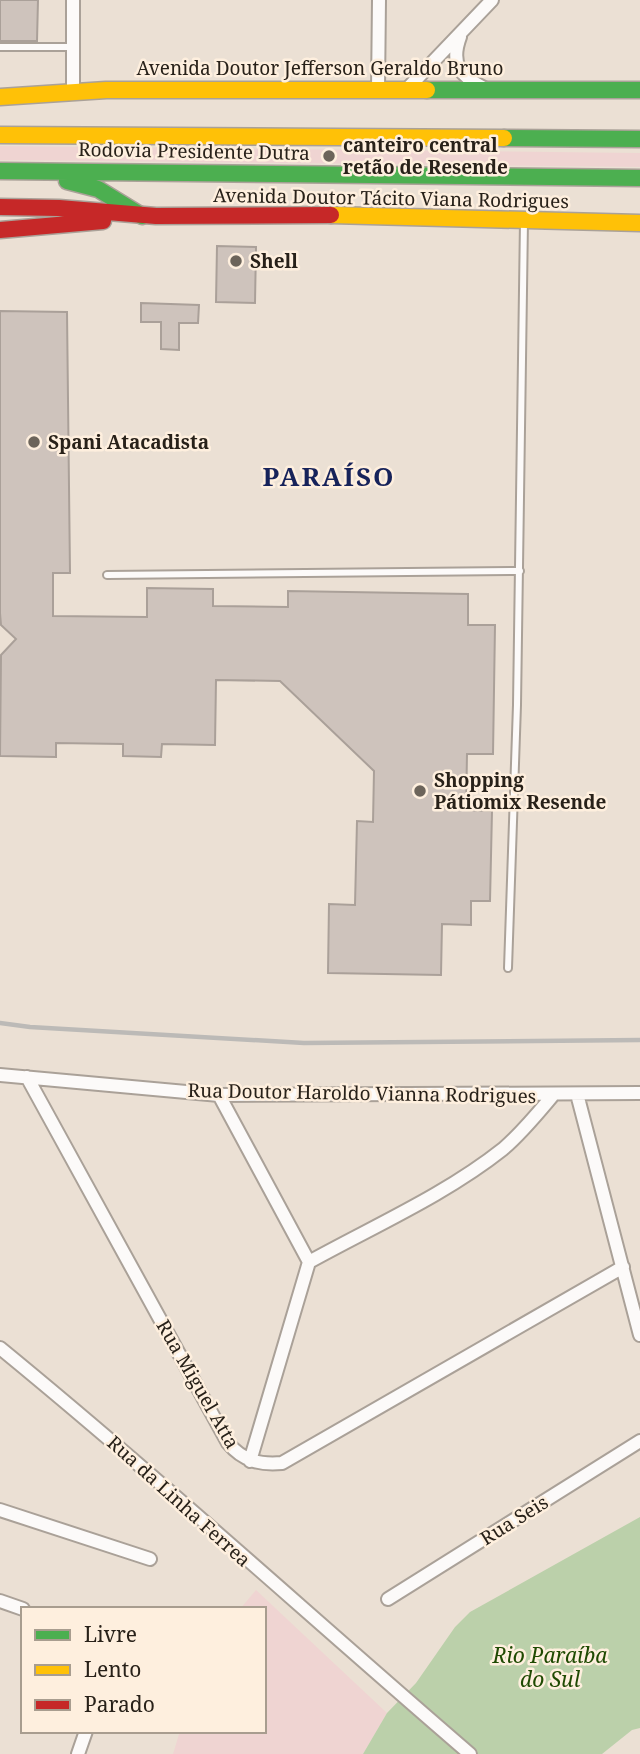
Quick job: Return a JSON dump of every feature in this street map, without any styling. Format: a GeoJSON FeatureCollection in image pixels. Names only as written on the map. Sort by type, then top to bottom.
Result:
{"type":"FeatureCollection","features":[{"type":"Feature","properties":{"kind":"main road","name":"Avenida Doutor Jefferson Geraldo Bruno"},"geometry":{"type":"LineString","coordinates":[[0,97],[73,91],[408,88],[640,90]]}},
{"type":"Feature","properties":{"kind":"main road"},"geometry":{"type":"LineString","coordinates":[[0,124],[126,134]]}},
{"type":"Feature","properties":{"kind":"main road","name":"Rodovia Presidente Dutra"},"geometry":{"type":"LineString","coordinates":[[0,135],[640,139]]}},
{"type":"Feature","properties":{"kind":"main road"},"geometry":{"type":"LineString","coordinates":[[0,173],[82,184],[98,189],[142,216]]}},
{"type":"Feature","properties":{"kind":"main road","name":"Rodovia Presidente Dutra"},"geometry":{"type":"LineString","coordinates":[[0,173],[640,178]]}},
{"type":"Feature","properties":{"kind":"main road","name":"Avenida Doutor Tácito Viana Rodrigues"},"geometry":{"type":"LineString","coordinates":[[0,207],[60,208],[142,216]]}},
{"type":"Feature","properties":{"kind":"main road","name":"Avenida Doutor Tácito Viana Rodrigues"},"geometry":{"type":"LineString","coordinates":[[0,230],[142,216],[324,215],[640,223]]}},
{"type":"Feature","properties":{"kind":"street"},"geometry":{"type":"LineString","coordinates":[[73,0],[73,91]]}},
{"type":"Feature","properties":{"kind":"street"},"geometry":{"type":"LineString","coordinates":[[378,90],[379,0]]}},
{"type":"Feature","properties":{"kind":"street"},"geometry":{"type":"LineString","coordinates":[[408,88],[492,0]]}},
{"type":"Feature","properties":{"kind":"street"},"geometry":{"type":"LineString","coordinates":[[461,33],[455,51],[457,65],[472,82],[486,89]]}},
{"type":"Feature","properties":{"kind":"street","name":"Rua Doutor Haroldo Vianna Rodrigues"},"geometry":{"type":"LineString","coordinates":[[0,1075],[219,1095],[640,1093]]}},
{"type":"Feature","properties":{"kind":"street","name":"Rua Miguel Atta"},"geometry":{"type":"LineString","coordinates":[[27,1077],[228,1443],[250,1461],[282,1463],[623,1267]]}},
{"type":"Feature","properties":{"kind":"street"},"geometry":{"type":"LineString","coordinates":[[309,1262],[454,1183],[503,1148],[530,1123],[554,1094]]}},
{"type":"Feature","properties":{"kind":"street"},"geometry":{"type":"LineString","coordinates":[[577,1094],[640,1335]]}},
{"type":"Feature","properties":{"kind":"street"},"geometry":{"type":"LineString","coordinates":[[219,1095],[309,1262],[250,1461]]}},
{"type":"Feature","properties":{"kind":"street","name":"Rua da Linha Ferrea"},"geometry":{"type":"LineString","coordinates":[[0,1348],[100,1430],[470,1754]]}},
{"type":"Feature","properties":{"kind":"street","name":"Rua Seis"},"geometry":{"type":"LineString","coordinates":[[388,1599],[640,1441]]}},
{"type":"Feature","properties":{"kind":"street"},"geometry":{"type":"LineString","coordinates":[[0,1510],[150,1559]]}},
{"type":"Feature","properties":{"kind":"street"},"geometry":{"type":"LineString","coordinates":[[0,1601],[21,1608]]}},
{"type":"Feature","properties":{"kind":"street"},"geometry":{"type":"LineString","coordinates":[[78,1754],[85,1733]]}},
{"type":"Feature","properties":{"kind":"lane"},"geometry":{"type":"LineString","coordinates":[[0,47],[73,47]]}},
{"type":"Feature","properties":{"kind":"lane"},"geometry":{"type":"LineString","coordinates":[[508,968],[520,571],[524,219]]}},
{"type":"Feature","properties":{"kind":"lane"},"geometry":{"type":"LineString","coordinates":[[107,575],[520,571]]}},
{"type":"Feature","properties":{"kind":"shaded area","name":"canteiro central retão de Resende"},"geometry":{"type":"Polygon","coordinates":[[[0,146],[640,153],[640,167],[0,160],[0,146]]]}},
{"type":"Feature","properties":{"kind":"shaded area"},"geometry":{"type":"Polygon","coordinates":[[[256,1590],[387,1713],[363,1754],[173,1754],[179,1733],[266,1733],[266,1607],[242,1607],[256,1590]]]}},
{"type":"Feature","properties":{"kind":"water","name":"Rio Paraíba do Sul"},"geometry":{"type":"Polygon","coordinates":[[[640,1517],[640,1728],[632,1730],[602,1754],[363,1754],[387,1713],[416,1683],[455,1627],[470,1612],[640,1517]]]}},
{"type":"Feature","properties":{"kind":"building"},"geometry":{"type":"Polygon","coordinates":[[[0,0],[38,0],[37,41],[0,41],[0,0]]]}},
{"type":"Feature","properties":{"kind":"building","name":"Shell"},"geometry":{"type":"Polygon","coordinates":[[[217,246],[256,247],[255,303],[216,302],[217,246]]]}},
{"type":"Feature","properties":{"kind":"building"},"geometry":{"type":"Polygon","coordinates":[[[141,303],[199,305],[198,323],[179,323],[179,350],[161,349],[161,322],[141,322],[141,303]]]}},
{"type":"Feature","properties":{"kind":"building","name":"Shopping Pátiomix Resende"},"geometry":{"type":"Polygon","coordinates":[[[0,311],[67,312],[70,573],[53,573],[53,616],[147,617],[147,588],[213,589],[213,606],[288,607],[288,591],[468,594],[468,625],[495,625],[493,754],[467,754],[466,810],[492,811],[490,901],[471,901],[471,925],[442,924],[441,975],[328,973],[329,904],[355,905],[357,821],[373,822],[374,771],[280,681],[216,680],[215,745],[162,744],[161,757],[123,756],[123,744],[56,743],[56,757],[0,756],[1,655],[16,639],[1,625],[0,613],[0,311]]]}},
{"type":"Feature","properties":{"kind":"railway"},"geometry":{"type":"LineString","coordinates":[[0,1023],[304,1043],[640,1040]]}},
{"type":"Feature","properties":{"kind":"traffic: fast"},"geometry":{"type":"LineString","coordinates":[[427,90],[640,90]]}},
{"type":"Feature","properties":{"kind":"traffic: fast"},"geometry":{"type":"LineString","coordinates":[[504,138],[640,139]]}},
{"type":"Feature","properties":{"kind":"traffic: fast"},"geometry":{"type":"LineString","coordinates":[[0,171],[640,178]]}},
{"type":"Feature","properties":{"kind":"traffic: fast"},"geometry":{"type":"LineString","coordinates":[[67,181],[98,189],[142,216]]}},
{"type":"Feature","properties":{"kind":"traffic: slow"},"geometry":{"type":"LineString","coordinates":[[0,97],[106,90],[427,90]]}},
{"type":"Feature","properties":{"kind":"traffic: slow"},"geometry":{"type":"LineString","coordinates":[[0,135],[504,138]]}},
{"type":"Feature","properties":{"kind":"traffic: slow"},"geometry":{"type":"LineString","coordinates":[[331,215],[640,223]]}},
{"type":"Feature","properties":{"kind":"traffic: jam"},"geometry":{"type":"LineString","coordinates":[[0,207],[59,208],[156,216],[331,215]]}},
{"type":"Feature","properties":{"kind":"traffic: jam"},"geometry":{"type":"LineString","coordinates":[[0,230],[103,221]]}},
{"type":"Feature","properties":{"kind":"place","name":"canteiro central retão de Resende"},"geometry":{"type":"Point","coordinates":[329,156]}},
{"type":"Feature","properties":{"kind":"place","name":"Shell"},"geometry":{"type":"Point","coordinates":[236,261]}},
{"type":"Feature","properties":{"kind":"place","name":"Spani Atacadista"},"geometry":{"type":"Point","coordinates":[34,442]}},
{"type":"Feature","properties":{"kind":"place","name":"Shopping Pátiomix Resende"},"geometry":{"type":"Point","coordinates":[420,791]}},
{"type":"Feature","properties":{"kind":"district","name":"PARAÍSO"},"geometry":{"type":"Point","coordinates":[329,476]}}]}
